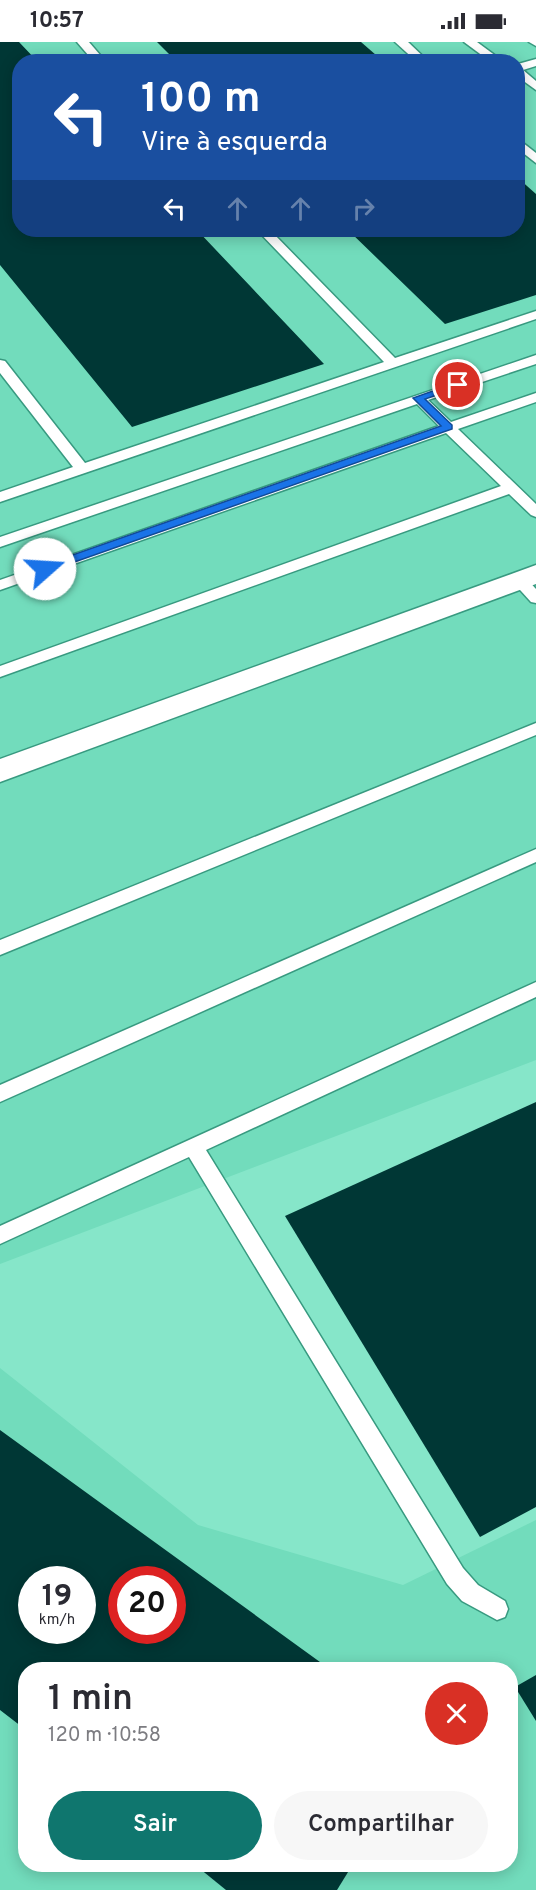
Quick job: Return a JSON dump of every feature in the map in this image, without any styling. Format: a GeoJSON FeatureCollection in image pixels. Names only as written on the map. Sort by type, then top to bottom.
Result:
{"type":"FeatureCollection","features":[{"type":"Feature","properties":{"kind":"street"},"geometry":{"type":"LineString","coordinates":[[0,771],[530,584]]}},
{"type":"Feature","properties":{"kind":"lane"},"geometry":{"type":"LineString","coordinates":[[82,42],[93,54]]}},
{"type":"Feature","properties":{"kind":"lane"},"geometry":{"type":"LineString","coordinates":[[401,42],[415,54]]}},
{"type":"Feature","properties":{"kind":"lane"},"geometry":{"type":"LineString","coordinates":[[470,42],[487,54]]}},
{"type":"Feature","properties":{"kind":"lane"},"geometry":{"type":"LineString","coordinates":[[525,149],[536,159]]}},
{"type":"Feature","properties":{"kind":"lane"},"geometry":{"type":"LineString","coordinates":[[270,237],[393,364]]}},
{"type":"Feature","properties":{"kind":"lane"},"geometry":{"type":"LineString","coordinates":[[0,497],[536,315]]}},
{"type":"Feature","properties":{"kind":"lane"},"geometry":{"type":"LineString","coordinates":[[0,542],[536,359]]}},
{"type":"Feature","properties":{"kind":"lane"},"geometry":{"type":"LineString","coordinates":[[0,364],[81,470]]}},
{"type":"Feature","properties":{"kind":"lane"},"geometry":{"type":"LineString","coordinates":[[0,585],[536,397]]}},
{"type":"Feature","properties":{"kind":"lane"},"geometry":{"type":"LineString","coordinates":[[418,398],[536,512]]}},
{"type":"Feature","properties":{"kind":"lane"},"geometry":{"type":"LineString","coordinates":[[0,672],[511,488]]}},
{"type":"Feature","properties":{"kind":"lane"},"geometry":{"type":"LineString","coordinates":[[0,948],[536,729]]}},
{"type":"Feature","properties":{"kind":"lane"},"geometry":{"type":"LineString","coordinates":[[0,1094],[536,855]]}},
{"type":"Feature","properties":{"kind":"lane"},"geometry":{"type":"LineString","coordinates":[[0,1235],[536,989]]}},
{"type":"Feature","properties":{"kind":"lane"},"geometry":{"type":"LineString","coordinates":[[193,1146],[455,1576],[470,1593],[497,1609]]}},
{"type":"Feature","properties":{"kind":"shaded area"},"geometry":{"type":"Polygon","coordinates":[[[0,42],[536,42],[536,1060],[0,1264],[0,42]]]}},
{"type":"Feature","properties":{"kind":"shaded area"},"geometry":{"type":"Polygon","coordinates":[[[0,1368],[198,1525],[403,1585],[536,1520],[536,1890],[0,1890],[0,1368]]]}},
{"type":"Feature","properties":{"kind":"building"},"geometry":{"type":"Polygon","coordinates":[[[0,42],[19,42],[30,54],[12,54],[12,237],[204,237],[324,364],[132,427],[0,265],[0,42]]]}},
{"type":"Feature","properties":{"kind":"building"},"geometry":{"type":"Polygon","coordinates":[[[157,42],[361,42],[375,54],[169,54],[157,42]]]}},
{"type":"Feature","properties":{"kind":"building"},"geometry":{"type":"Polygon","coordinates":[[[525,184],[536,194],[536,295],[445,324],[355,237],[525,237],[525,184]]]}},
{"type":"Feature","properties":{"kind":"building"},"geometry":{"type":"Polygon","coordinates":[[[536,1102],[536,1507],[480,1537],[285,1216],[536,1102]]]}},
{"type":"Feature","properties":{"kind":"building"},"geometry":{"type":"Polygon","coordinates":[[[0,1430],[320,1662],[18,1662],[18,1724],[0,1710],[0,1430]]]}},
{"type":"Feature","properties":{"kind":"building"},"geometry":{"type":"Polygon","coordinates":[[[536,1675],[536,1721],[518,1692],[518,1685],[536,1675]]]}},
{"type":"Feature","properties":{"kind":"building"},"geometry":{"type":"Polygon","coordinates":[[[204,1872],[348,1872],[337,1890],[226,1890],[204,1872]]]}},
{"type":"Feature","properties":{"kind":"route"},"geometry":{"type":"LineString","coordinates":[[45,569],[448,427],[418,398],[458,385]]}}]}
